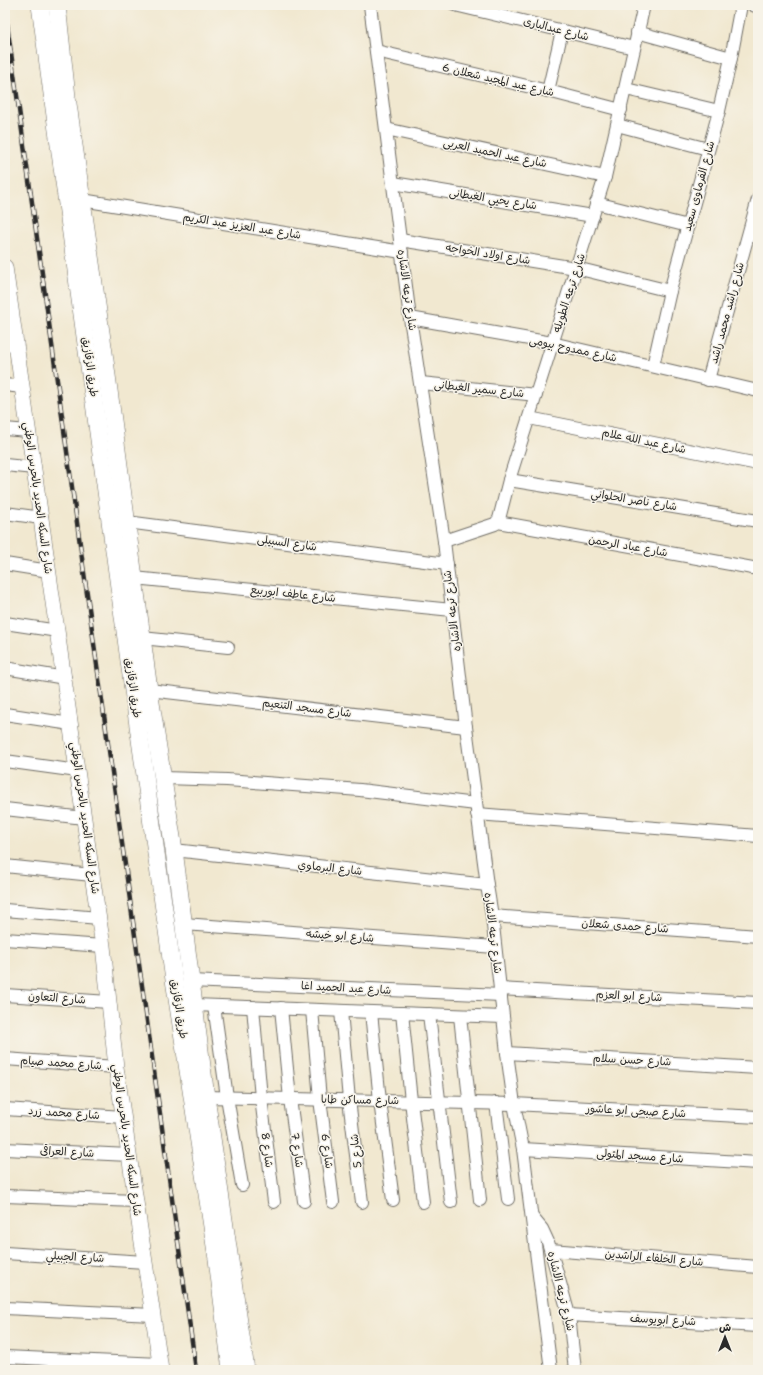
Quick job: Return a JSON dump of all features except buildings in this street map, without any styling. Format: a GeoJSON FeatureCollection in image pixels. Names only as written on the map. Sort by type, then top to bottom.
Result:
{"type":"FeatureCollection","features":[{"type":"Feature","properties":{"kind":"main road","name":"طريق الزقازيق"},"geometry":{"type":"LineString","coordinates":[[40,5],[127,522],[149,690],[164,778],[184,924],[185,975],[194,1005],[246,1370]]}},
{"type":"Feature","properties":{"kind":"main road","name":"طريق الزقازيق"},"geometry":{"type":"LineString","coordinates":[[57,5],[67,97],[82,200],[87,289],[131,674],[185,975],[231,1370]]}},
{"type":"Feature","properties":{"kind":"street","name":"شارع ترعه الاشاره"},"geometry":{"type":"LineString","coordinates":[[370,5],[410,318],[421,383],[447,564],[466,727],[492,916],[507,1053],[514,1104],[523,1149],[551,1370]]}},
{"type":"Feature","properties":{"kind":"street","name":"شارع عبدالبارى"},"geometry":{"type":"LineString","coordinates":[[455,5],[634,48]]}},
{"type":"Feature","properties":{"kind":"street","name":"شارع ترعه الطويله"},"geometry":{"type":"LineString","coordinates":[[498,522],[509,480],[605,177],[644,5]]}},
{"type":"Feature","properties":{"kind":"street","name":"شارع الفرماوى سعيد"},"geometry":{"type":"LineString","coordinates":[[653,366],[670,291],[732,58],[741,5]]}},
{"type":"Feature","properties":{"kind":"street"},"geometry":{"type":"LineString","coordinates":[[753,5],[758,7]]}},
{"type":"Feature","properties":{"kind":"street"},"geometry":{"type":"LineString","coordinates":[[548,91],[562,31]]}},
{"type":"Feature","properties":{"kind":"street"},"geometry":{"type":"LineString","coordinates":[[637,32],[732,58]]}},
{"type":"Feature","properties":{"kind":"street","name":"شارع عبد المجيد شعلان 6"},"geometry":{"type":"LineString","coordinates":[[376,51],[548,91],[621,110]]}},
{"type":"Feature","properties":{"kind":"street"},"geometry":{"type":"LineString","coordinates":[[626,89],[719,111]]}},
{"type":"Feature","properties":{"kind":"street"},"geometry":{"type":"LineString","coordinates":[[617,125],[708,149]]}},
{"type":"Feature","properties":{"kind":"street","name":"شارع عبد الحميد العربى"},"geometry":{"type":"LineString","coordinates":[[386,129],[605,177]]}},
{"type":"Feature","properties":{"kind":"street","name":"شارع يحيي الغيطانى"},"geometry":{"type":"LineString","coordinates":[[393,183],[593,216]]}},
{"type":"Feature","properties":{"kind":"street","name":"شارع راشد محمد راشد"},"geometry":{"type":"LineString","coordinates":[[708,380],[755,222],[758,199]]}},
{"type":"Feature","properties":{"kind":"street","name":"شارع عبد العزيز عبد الكريم"},"geometry":{"type":"LineString","coordinates":[[82,200],[402,252]]}},
{"type":"Feature","properties":{"kind":"street"},"geometry":{"type":"LineString","coordinates":[[596,203],[688,226]]}},
{"type":"Feature","properties":{"kind":"street","name":"شارع اولاد الخواجه"},"geometry":{"type":"LineString","coordinates":[[400,240],[576,268],[670,291]]}},
{"type":"Feature","properties":{"kind":"street","name":"شارع السكه الحديد بالحرس الوطني"},"geometry":{"type":"LineString","coordinates":[[5,267],[10,345],[22,387],[42,518],[103,946],[116,1067],[160,1367]]}},
{"type":"Feature","properties":{"kind":"street","name":"شارع ممدوح بيومى"},"geometry":{"type":"LineString","coordinates":[[410,318],[552,344],[758,391]]}},
{"type":"Feature","properties":{"kind":"street","name":"شارع سمير الغيطانى"},"geometry":{"type":"LineString","coordinates":[[421,383],[536,396]]}},
{"type":"Feature","properties":{"kind":"street"},"geometry":{"type":"LineString","coordinates":[[5,385],[22,387]]}},
{"type":"Feature","properties":{"kind":"street","name":"شارع عبد الله علام"},"geometry":{"type":"LineString","coordinates":[[529,418],[758,464]]}},
{"type":"Feature","properties":{"kind":"street"},"geometry":{"type":"LineString","coordinates":[[5,429],[28,431]]}},
{"type":"Feature","properties":{"kind":"street"},"geometry":{"type":"LineString","coordinates":[[5,465],[34,468]]}},
{"type":"Feature","properties":{"kind":"street","name":"شارع ناصر الحلواني"},"geometry":{"type":"LineString","coordinates":[[509,480],[758,521]]}},
{"type":"Feature","properties":{"kind":"street"},"geometry":{"type":"LineString","coordinates":[[5,513],[42,518]]}},
{"type":"Feature","properties":{"kind":"street","name":"شارع السبيلى"},"geometry":{"type":"LineString","coordinates":[[127,522],[447,564]]}},
{"type":"Feature","properties":{"kind":"street"},"geometry":{"type":"LineString","coordinates":[[444,542],[498,522]]}},
{"type":"Feature","properties":{"kind":"street","name":"شارع عباد الرحمن"},"geometry":{"type":"LineString","coordinates":[[498,522],[758,569]]}},
{"type":"Feature","properties":{"kind":"street"},"geometry":{"type":"LineString","coordinates":[[5,564],[49,571]]}},
{"type":"Feature","properties":{"kind":"street","name":"شارع عاطف ابوربيع"},"geometry":{"type":"LineString","coordinates":[[134,578],[452,610]]}},
{"type":"Feature","properties":{"kind":"street"},"geometry":{"type":"LineString","coordinates":[[5,623],[58,631]]}},
{"type":"Feature","properties":{"kind":"street"},"geometry":{"type":"LineString","coordinates":[[142,638],[228,647]]}},
{"type":"Feature","properties":{"kind":"street"},"geometry":{"type":"LineString","coordinates":[[5,668],[65,678]]}},
{"type":"Feature","properties":{"kind":"street","name":"شارع مسجد التنعيم"},"geometry":{"type":"LineString","coordinates":[[149,690],[466,727]]}},
{"type":"Feature","properties":{"kind":"street"},"geometry":{"type":"LineString","coordinates":[[5,714],[71,724]]}},
{"type":"Feature","properties":{"kind":"street"},"geometry":{"type":"LineString","coordinates":[[5,761],[78,771]]}},
{"type":"Feature","properties":{"kind":"street"},"geometry":{"type":"LineString","coordinates":[[164,778],[227,780],[352,790],[477,809],[758,836]]}},
{"type":"Feature","properties":{"kind":"street"},"geometry":{"type":"LineString","coordinates":[[5,809],[84,818]]}},
{"type":"Feature","properties":{"kind":"street","name":"شارع البرماوي"},"geometry":{"type":"LineString","coordinates":[[174,850],[487,885]]}},
{"type":"Feature","properties":{"kind":"street"},"geometry":{"type":"LineString","coordinates":[[5,866],[92,875]]}},
{"type":"Feature","properties":{"kind":"street"},"geometry":{"type":"LineString","coordinates":[[5,910],[99,918]]}},
{"type":"Feature","properties":{"kind":"street","name":"شارع حمدى شعلان"},"geometry":{"type":"LineString","coordinates":[[492,916],[758,936]]}},
{"type":"Feature","properties":{"kind":"street","name":"شارع ابو خيشه"},"geometry":{"type":"LineString","coordinates":[[184,924],[495,947]]}},
{"type":"Feature","properties":{"kind":"street"},"geometry":{"type":"LineString","coordinates":[[5,939],[103,946]]}},
{"type":"Feature","properties":{"kind":"street","name":"شارع عبد الحميد اغا"},"geometry":{"type":"LineString","coordinates":[[185,975],[501,992]]}},
{"type":"Feature","properties":{"kind":"street","name":"شارع ابو العزم"},"geometry":{"type":"LineString","coordinates":[[501,992],[758,1003]]}},
{"type":"Feature","properties":{"kind":"street","name":"شارع التعاون"},"geometry":{"type":"LineString","coordinates":[[5,995],[109,1002]]}},
{"type":"Feature","properties":{"kind":"street"},"geometry":{"type":"LineString","coordinates":[[194,1005],[503,1017]]}},
{"type":"Feature","properties":{"kind":"street"},"geometry":{"type":"LineString","coordinates":[[214,1006],[227,1097],[242,1185]]}},
{"type":"Feature","properties":{"kind":"street","name":"شارع 8"},"geometry":{"type":"LineString","coordinates":[[252,1007],[261,1098],[274,1202]]}},
{"type":"Feature","properties":{"kind":"street","name":"شارع 7"},"geometry":{"type":"LineString","coordinates":[[281,1008],[290,1099],[304,1201]]}},
{"type":"Feature","properties":{"kind":"street","name":"شارع 6"},"geometry":{"type":"LineString","coordinates":[[312,1010],[320,1100],[333,1202]]}},
{"type":"Feature","properties":{"kind":"street","name":"شارع 5"},"geometry":{"type":"LineString","coordinates":[[341,1011],[349,1100],[362,1202]]}},
{"type":"Feature","properties":{"kind":"street"},"geometry":{"type":"LineString","coordinates":[[371,1012],[380,1101],[393,1200]]}},
{"type":"Feature","properties":{"kind":"street"},"geometry":{"type":"LineString","coordinates":[[402,1013],[423,1202]]}},
{"type":"Feature","properties":{"kind":"street"},"geometry":{"type":"LineString","coordinates":[[429,1014],[451,1202]]}},
{"type":"Feature","properties":{"kind":"street"},"geometry":{"type":"LineString","coordinates":[[460,1016],[480,1200]]}},
{"type":"Feature","properties":{"kind":"street","name":"شارع حسن سلام"},"geometry":{"type":"LineString","coordinates":[[507,1053],[758,1068]]}},
{"type":"Feature","properties":{"kind":"street","name":"شارع محمد صيام"},"geometry":{"type":"LineString","coordinates":[[5,1058],[116,1067]]}},
{"type":"Feature","properties":{"kind":"street","name":"شارع مساكن طابا"},"geometry":{"type":"LineString","coordinates":[[206,1097],[514,1104]]}},
{"type":"Feature","properties":{"kind":"street"},"geometry":{"type":"LineString","coordinates":[[496,1103],[508,1199]]}},
{"type":"Feature","properties":{"kind":"street","name":"شارع صبحى ابو عاشور"},"geometry":{"type":"LineString","coordinates":[[514,1104],[758,1118]]}},
{"type":"Feature","properties":{"kind":"street","name":"شارع محمد زرد"},"geometry":{"type":"LineString","coordinates":[[5,1109],[124,1117]]}},
{"type":"Feature","properties":{"kind":"street","name":"شارع العراقى"},"geometry":{"type":"LineString","coordinates":[[5,1149],[129,1155]]}},
{"type":"Feature","properties":{"kind":"street","name":"شارع مسجد المتولى"},"geometry":{"type":"LineString","coordinates":[[523,1149],[758,1163]]}},
{"type":"Feature","properties":{"kind":"street"},"geometry":{"type":"LineString","coordinates":[[5,1196],[136,1201]]}},
{"type":"Feature","properties":{"kind":"street","name":"شارع ترعه الاشاره"},"geometry":{"type":"LineString","coordinates":[[532,1218],[542,1229],[551,1250],[569,1315],[575,1370]]}},
{"type":"Feature","properties":{"kind":"street","name":"شارع الخلفاء الراشدين"},"geometry":{"type":"LineString","coordinates":[[551,1250],[758,1267]]}},
{"type":"Feature","properties":{"kind":"street","name":"شارع الجبيلي"},"geometry":{"type":"LineString","coordinates":[[5,1253],[145,1262]]}},
{"type":"Feature","properties":{"kind":"street"},"geometry":{"type":"LineString","coordinates":[[5,1308],[153,1315]]}},
{"type":"Feature","properties":{"kind":"street","name":"شارع ابويوسف"},"geometry":{"type":"LineString","coordinates":[[569,1315],[758,1326]]}},
{"type":"Feature","properties":{"kind":"street"},"geometry":{"type":"LineString","coordinates":[[5,1357],[160,1367]]}},
{"type":"Feature","properties":{"kind":"railway"},"geometry":{"type":"LineString","coordinates":[[5,10],[196,1370]]}}]}
